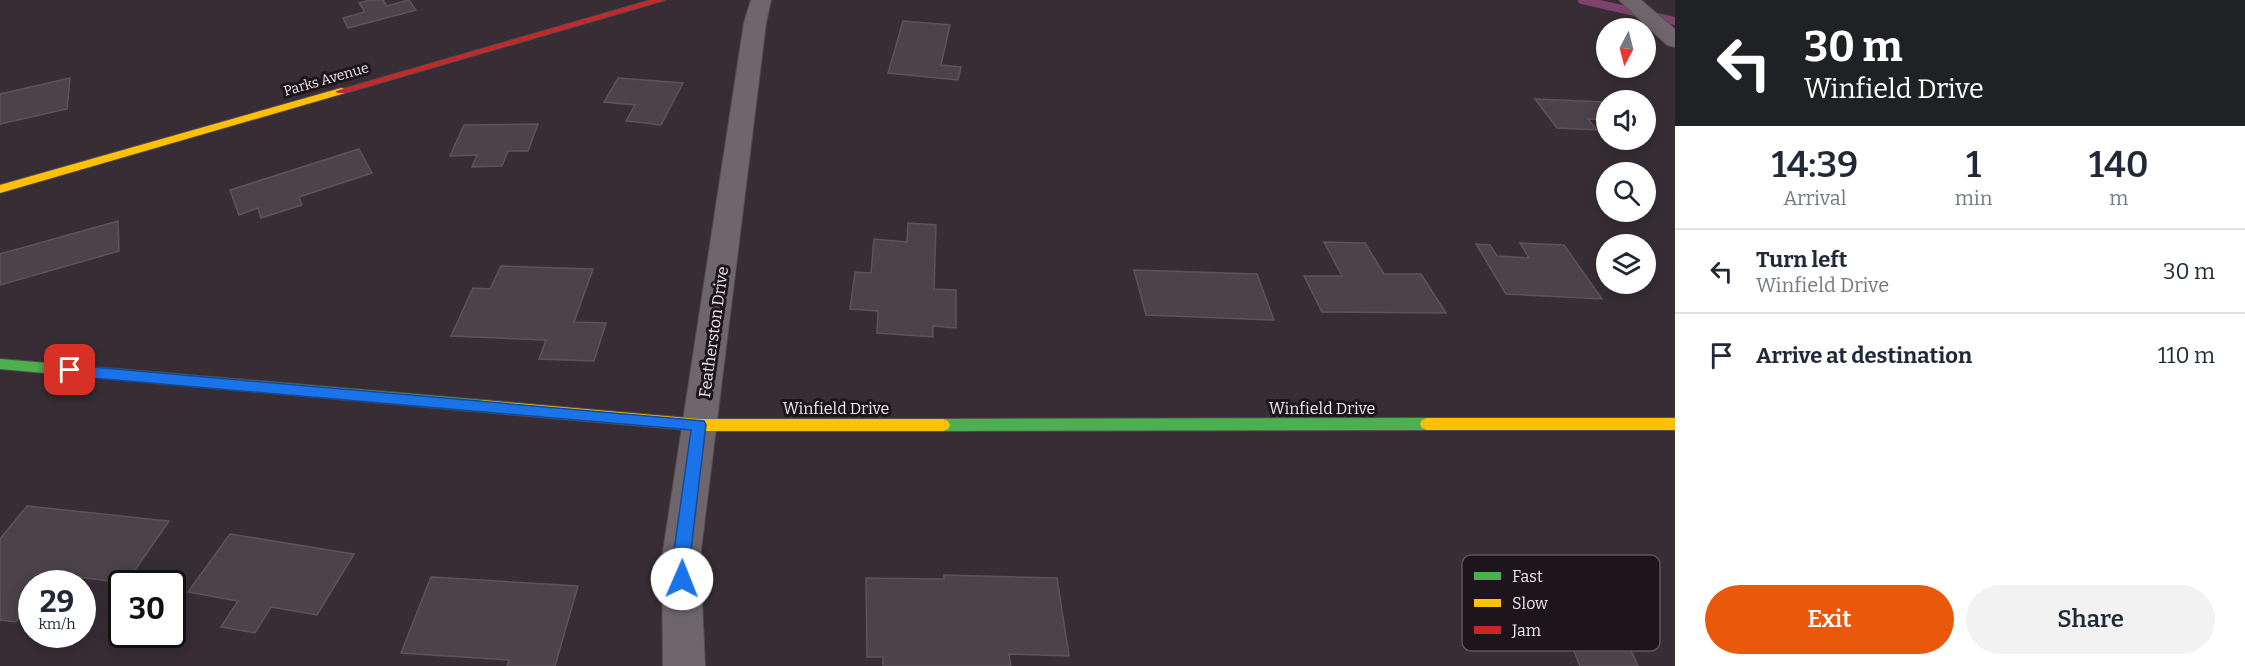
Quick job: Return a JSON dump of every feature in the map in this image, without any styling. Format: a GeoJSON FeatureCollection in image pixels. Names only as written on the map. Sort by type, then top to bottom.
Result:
{"type":"FeatureCollection","features":[{"type":"Feature","properties":{"kind":"street","name":"Parks Avenue"},"geometry":{"type":"LineString","coordinates":[[0,189],[661,0]]}},
{"type":"Feature","properties":{"kind":"street","name":"Featherston Drive"},"geometry":{"type":"LineString","coordinates":[[684,666],[681,558],[755,24],[761,0]]}},
{"type":"Feature","properties":{"kind":"street"},"geometry":{"type":"LineString","coordinates":[[1629,0],[1675,40]]}},
{"type":"Feature","properties":{"kind":"street","name":"Winfield Drive"},"geometry":{"type":"LineString","coordinates":[[0,364],[699,425],[1675,424]]}},
{"type":"Feature","properties":{"kind":"building"},"geometry":{"type":"Polygon","coordinates":[[[383,0],[387,6],[409,0],[416,10],[348,28],[343,18],[365,12],[359,3],[383,0]]]}},
{"type":"Feature","properties":{"kind":"building"},"geometry":{"type":"Polygon","coordinates":[[[903,21],[950,25],[941,65],[961,67],[958,80],[888,73],[903,21]]]}},
{"type":"Feature","properties":{"kind":"building"},"geometry":{"type":"Polygon","coordinates":[[[70,78],[67,109],[0,124],[0,94],[70,78]]]}},
{"type":"Feature","properties":{"kind":"building"},"geometry":{"type":"Polygon","coordinates":[[[618,78],[683,83],[661,125],[626,121],[635,105],[604,102],[618,78]]]}},
{"type":"Feature","properties":{"kind":"building"},"geometry":{"type":"Polygon","coordinates":[[[1535,99],[1596,102],[1596,119],[1588,119],[1596,130],[1557,128],[1535,99]]]}},
{"type":"Feature","properties":{"kind":"building"},"geometry":{"type":"Polygon","coordinates":[[[538,124],[528,151],[508,151],[502,166],[472,167],[477,155],[450,156],[464,125],[538,124]]]}},
{"type":"Feature","properties":{"kind":"building"},"geometry":{"type":"Polygon","coordinates":[[[359,149],[372,173],[299,197],[302,205],[261,218],[258,208],[239,215],[230,190],[359,149]]]}},
{"type":"Feature","properties":{"kind":"building"},"geometry":{"type":"Polygon","coordinates":[[[118,221],[119,251],[0,285],[0,254],[118,221]]]}},
{"type":"Feature","properties":{"kind":"building"},"geometry":{"type":"Polygon","coordinates":[[[908,223],[936,225],[934,289],[956,290],[956,328],[933,326],[933,337],[877,333],[878,311],[850,309],[855,272],[871,273],[874,239],[907,242],[908,223]]]}},
{"type":"Feature","properties":{"kind":"building"},"geometry":{"type":"Polygon","coordinates":[[[1324,242],[1365,243],[1384,274],[1421,274],[1446,313],[1322,312],[1304,276],[1342,276],[1324,242]]]}},
{"type":"Feature","properties":{"kind":"building"},"geometry":{"type":"Polygon","coordinates":[[[1520,243],[1564,245],[1596,290],[1596,294],[1602,299],[1506,294],[1476,244],[1490,245],[1497,256],[1529,258],[1520,243]]]}},
{"type":"Feature","properties":{"kind":"building"},"geometry":{"type":"Polygon","coordinates":[[[501,266],[593,269],[574,322],[606,323],[594,361],[539,359],[546,340],[451,336],[473,288],[490,289],[501,266]]]}},
{"type":"Feature","properties":{"kind":"building"},"geometry":{"type":"Polygon","coordinates":[[[1134,270],[1257,274],[1274,320],[1146,315],[1134,270]]]}},
{"type":"Feature","properties":{"kind":"building"},"geometry":{"type":"Polygon","coordinates":[[[27,506],[169,521],[135,570],[108,570],[108,581],[96,579],[96,570],[18,570],[18,620],[16,622],[0,620],[0,539],[27,506]]]}},
{"type":"Feature","properties":{"kind":"building"},"geometry":{"type":"Polygon","coordinates":[[[230,534],[354,554],[317,615],[271,607],[255,633],[221,627],[238,601],[188,592],[230,534]]]}},
{"type":"Feature","properties":{"kind":"building"},"geometry":{"type":"Polygon","coordinates":[[[944,575],[1057,578],[1069,656],[1009,654],[1011,666],[883,666],[883,657],[867,657],[866,578],[944,579],[944,575]]]}},
{"type":"Feature","properties":{"kind":"building"},"geometry":{"type":"Polygon","coordinates":[[[431,577],[578,586],[555,666],[507,666],[509,660],[401,653],[431,577]]]}},
{"type":"Feature","properties":{"kind":"building"},"geometry":{"type":"Polygon","coordinates":[[[1574,651],[1631,651],[1638,666],[1580,666],[1574,651]]]}},
{"type":"Feature","properties":{"kind":"waterway"},"geometry":{"type":"LineString","coordinates":[[1582,0],[1675,21]]}},
{"type":"Feature","properties":{"kind":"traffic: fast"},"geometry":{"type":"LineString","coordinates":[[0,364],[483,406]]}},
{"type":"Feature","properties":{"kind":"traffic: fast"},"geometry":{"type":"LineString","coordinates":[[943,425],[1427,424]]}},
{"type":"Feature","properties":{"kind":"traffic: slow"},"geometry":{"type":"LineString","coordinates":[[0,189],[341,91]]}},
{"type":"Feature","properties":{"kind":"traffic: slow"},"geometry":{"type":"LineString","coordinates":[[483,406],[699,425],[943,425]]}},
{"type":"Feature","properties":{"kind":"traffic: slow"},"geometry":{"type":"LineString","coordinates":[[1427,424],[1675,424]]}},
{"type":"Feature","properties":{"kind":"traffic: jam"},"geometry":{"type":"LineString","coordinates":[[341,91],[661,0]]}},
{"type":"Feature","properties":{"kind":"route"},"geometry":{"type":"LineString","coordinates":[[70,370],[699,425],[681,558],[682,579]]}}]}
